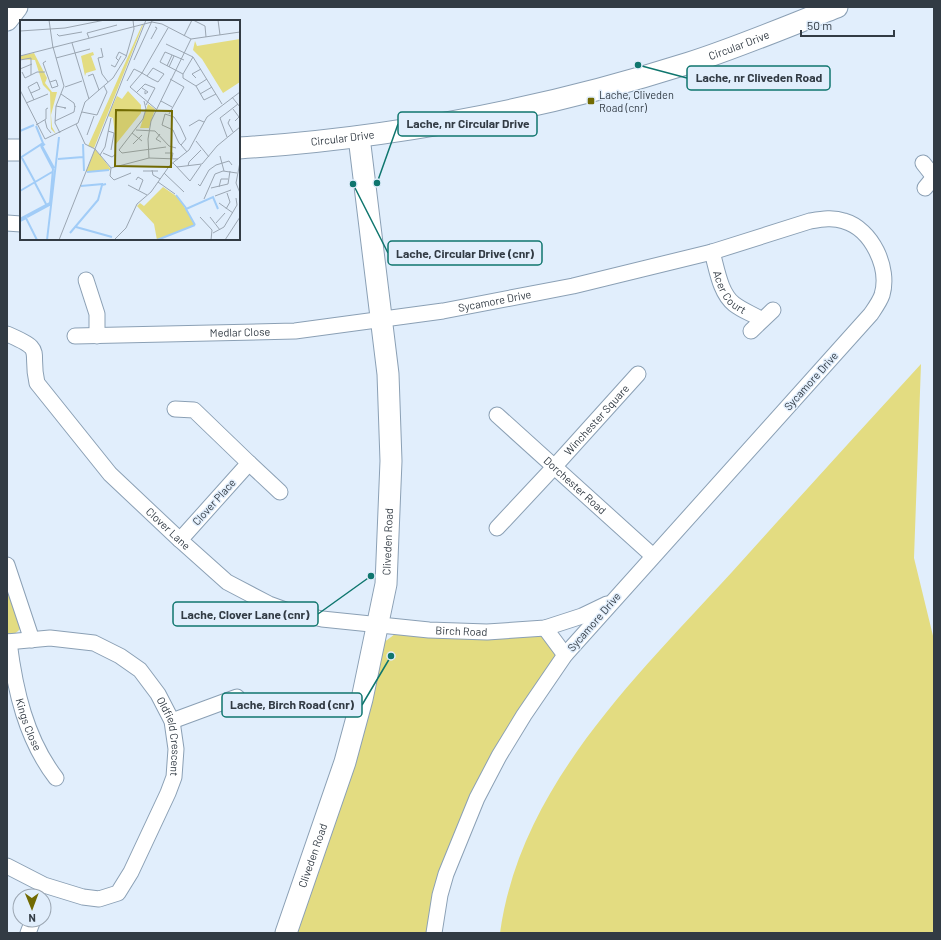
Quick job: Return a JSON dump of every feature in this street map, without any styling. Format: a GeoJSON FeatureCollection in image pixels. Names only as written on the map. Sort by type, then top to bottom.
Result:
{"type":"FeatureCollection","features":[{"type":"Feature","properties":{"kind":"street"},"geometry":{"type":"LineString","coordinates":[[7,20],[17,7]]}},
{"type":"Feature","properties":{"kind":"street","name":"Circular Drive"},"geometry":{"type":"LineString","coordinates":[[240,148],[359,137],[440,123],[560,99],[689,63],[836,7]]}},
{"type":"Feature","properties":{"kind":"street","name":"Cliveden Road"},"geometry":{"type":"LineString","coordinates":[[286,933],[345,762],[378,626],[386,584],[391,461],[388,374],[359,137]]}},
{"type":"Feature","properties":{"kind":"street"},"geometry":{"type":"LineString","coordinates":[[7,150],[20,150]]}},
{"type":"Feature","properties":{"kind":"street"},"geometry":{"type":"LineString","coordinates":[[923,163],[931,181]]}},
{"type":"Feature","properties":{"kind":"street","name":"Sycamore Drive"},"geometry":{"type":"LineString","coordinates":[[381,319],[443,311],[573,286],[712,252],[810,221],[827,218],[845,221],[858,228],[872,243],[880,259],[884,276],[882,295],[871,314],[565,655],[524,715],[499,756],[477,798],[446,874],[440,895],[434,933]]}},
{"type":"Feature","properties":{"kind":"street"},"geometry":{"type":"LineString","coordinates":[[7,223],[20,224]]}},
{"type":"Feature","properties":{"kind":"street","name":"Acer Court"},"geometry":{"type":"LineString","coordinates":[[712,252],[722,288],[727,297],[734,304],[752,312],[768,315],[751,331]]}},
{"type":"Feature","properties":{"kind":"street"},"geometry":{"type":"LineString","coordinates":[[86,280],[97,314],[97,336]]}},
{"type":"Feature","properties":{"kind":"street","name":"Medlar Close"},"geometry":{"type":"LineString","coordinates":[[75,336],[295,331],[381,319]]}},
{"type":"Feature","properties":{"kind":"street","name":"Clover Lane"},"geometry":{"type":"LineString","coordinates":[[7,334],[29,343],[35,351],[35,374],[37,383],[42,392],[110,474],[227,582],[269,604],[291,612],[322,619],[378,626]]}},
{"type":"Feature","properties":{"kind":"street","name":"Winchester Square"},"geometry":{"type":"LineString","coordinates":[[497,528],[638,374]]}},
{"type":"Feature","properties":{"kind":"street"},"geometry":{"type":"LineString","coordinates":[[181,405],[194,410],[280,492]]}},
{"type":"Feature","properties":{"kind":"street","name":"Dorchester Road"},"geometry":{"type":"LineString","coordinates":[[497,415],[653,556]]}},
{"type":"Feature","properties":{"kind":"street","name":"Clover Place"},"geometry":{"type":"LineString","coordinates":[[180,540],[249,463]]}},
{"type":"Feature","properties":{"kind":"street"},"geometry":{"type":"LineString","coordinates":[[7,565],[32,640]]}},
{"type":"Feature","properties":{"kind":"street","name":"Birch Road"},"geometry":{"type":"LineString","coordinates":[[378,626],[487,632],[545,628],[582,616],[613,600]]}},
{"type":"Feature","properties":{"kind":"street"},"geometry":{"type":"LineString","coordinates":[[545,628],[565,655]]}},
{"type":"Feature","properties":{"kind":"street","name":"Oldfield Crescent"},"geometry":{"type":"LineString","coordinates":[[8,642],[50,638],[94,643],[120,656],[140,670],[158,694],[172,720],[176,749],[174,777],[126,882],[118,893],[99,899],[52,892]]}},
{"type":"Feature","properties":{"kind":"street","name":"Kings Close"},"geometry":{"type":"LineString","coordinates":[[8,642],[14,678],[26,719],[38,748],[56,778]]}},
{"type":"Feature","properties":{"kind":"street"},"geometry":{"type":"LineString","coordinates":[[172,720],[237,697]]}},
{"type":"Feature","properties":{"kind":"street","name":"Oldfield Crescent"},"geometry":{"type":"LineString","coordinates":[[7,866],[39,888]]}},
{"type":"Feature","properties":{"kind":"shaded area"},"geometry":{"type":"Polygon","coordinates":[[[921,364],[914,558],[934,640],[934,933],[500,933],[512,880],[531,829],[557,782],[588,736],[622,693],[658,652],[921,364]]]}},
{"type":"Feature","properties":{"kind":"shaded area"},"geometry":{"type":"Polygon","coordinates":[[[7,581],[20,629],[11,635],[7,635],[7,581]]]}},
{"type":"Feature","properties":{"kind":"shaded area"},"geometry":{"type":"Polygon","coordinates":[[[395,634],[535,634],[549,640],[557,650],[554,662],[495,747],[461,818],[428,933],[294,933],[383,643],[395,634]]]}},
{"type":"Feature","properties":{"kind":"place","name":"Lache, nr Cliveden Road"},"geometry":{"type":"Point","coordinates":[638,65]}},
{"type":"Feature","properties":{"kind":"place","name":"Lache, Cliveden Road (cnr)"},"geometry":{"type":"Point","coordinates":[591,101]}},
{"type":"Feature","properties":{"kind":"place","name":"Lache, nr Circular Drive"},"geometry":{"type":"Point","coordinates":[377,183]}},
{"type":"Feature","properties":{"kind":"place","name":"Lache, Circular Drive (cnr)"},"geometry":{"type":"Point","coordinates":[353,184]}},
{"type":"Feature","properties":{"kind":"place","name":"Lache, Clover Lane (cnr)"},"geometry":{"type":"Point","coordinates":[371,576]}},
{"type":"Feature","properties":{"kind":"place","name":"Lache, Birch Road (cnr)"},"geometry":{"type":"Point","coordinates":[391,656]}}]}
